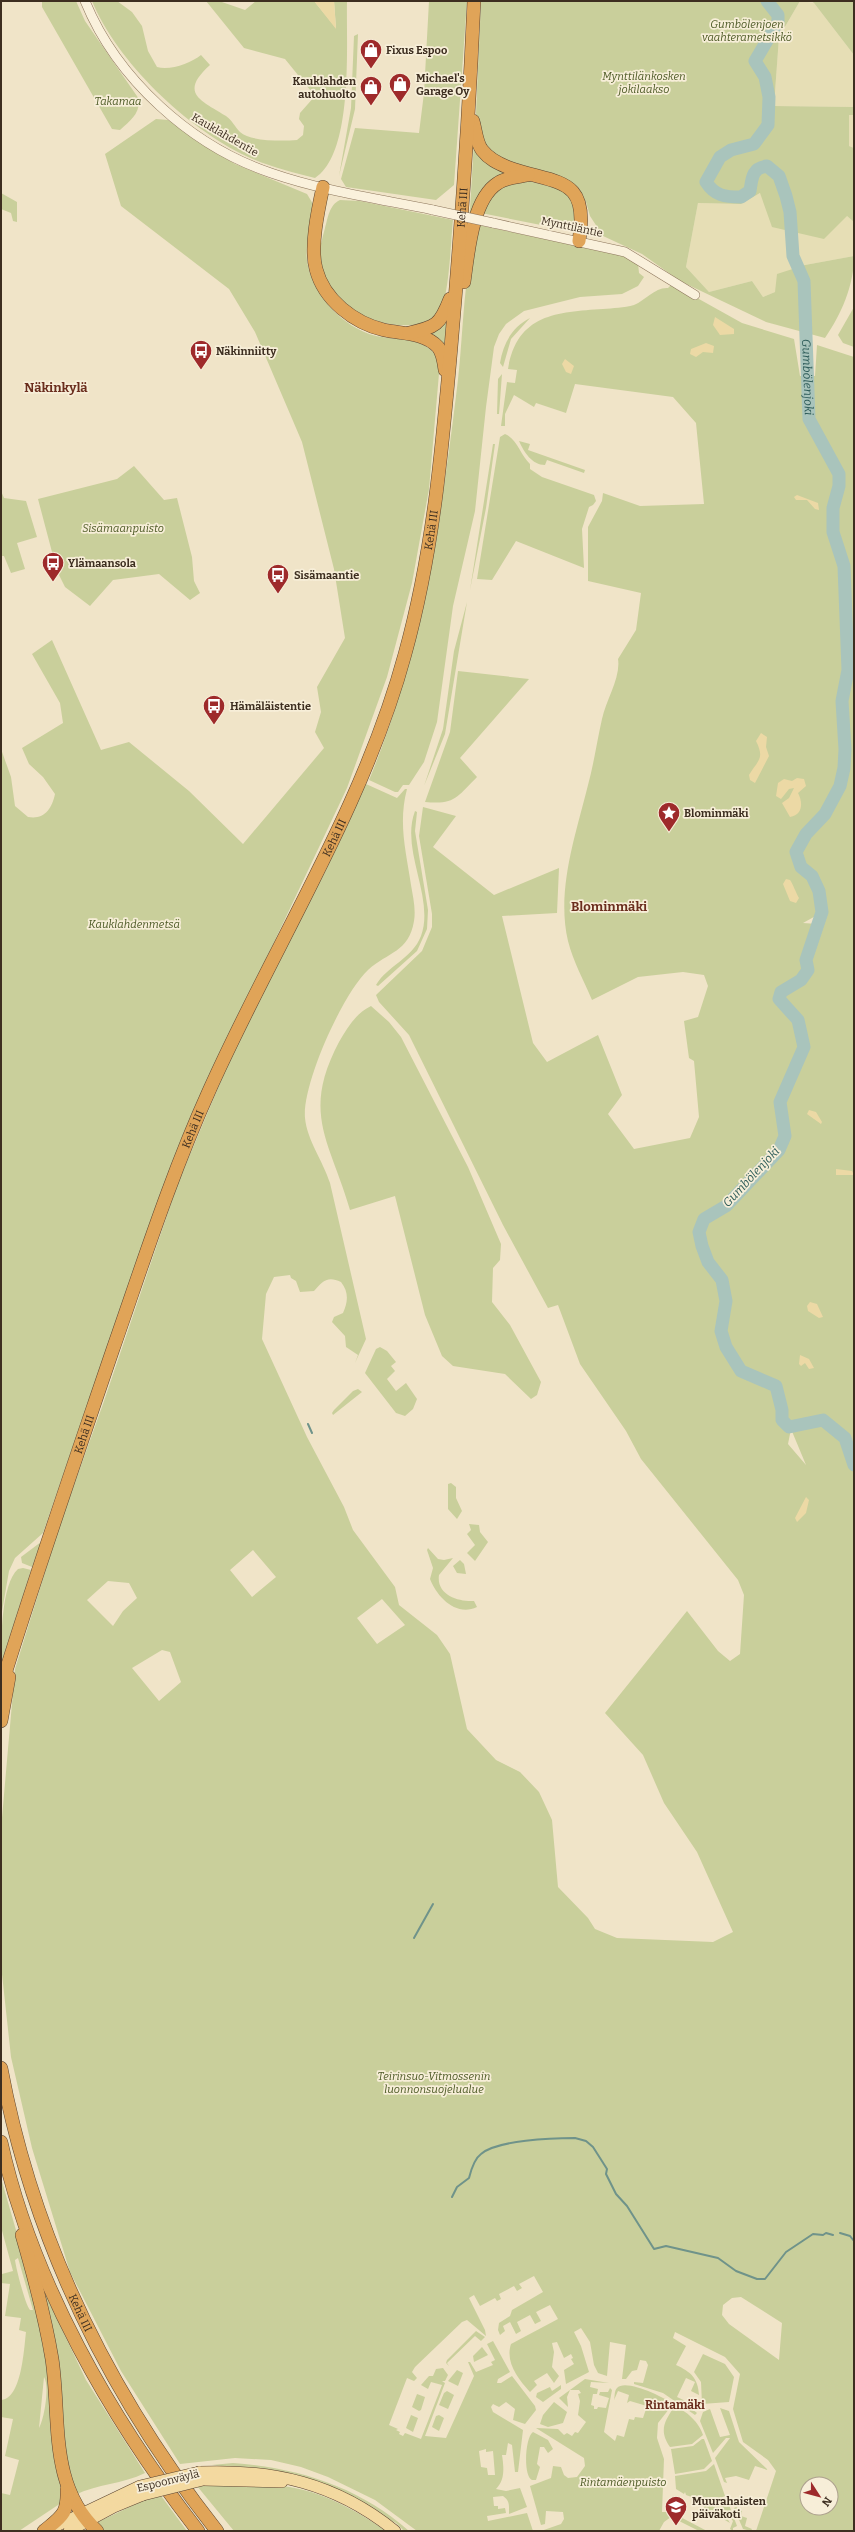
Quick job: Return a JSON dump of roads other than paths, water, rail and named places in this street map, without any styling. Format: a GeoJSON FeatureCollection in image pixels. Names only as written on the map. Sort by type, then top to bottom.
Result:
{"type":"FeatureCollection","features":[{"type":"Feature","properties":{"kind":"highway","name":"Kehä III"},"geometry":{"type":"LineString","coordinates":[[1,1687],[37,1571],[136,1281],[188,1140],[238,1029],[345,815],[387,711],[404,659],[425,573],[440,465],[454,316],[469,104],[474,1]]}},
{"type":"Feature","properties":{"kind":"highway"},"geometry":{"type":"LineString","coordinates":[[469,104],[477,141],[482,149],[495,162],[528,174],[557,181],[572,189],[577,196],[582,213],[579,241]]}},
{"type":"Feature","properties":{"kind":"highway"},"geometry":{"type":"LineString","coordinates":[[454,316],[462,290],[472,233],[484,200],[498,183],[506,179],[528,174]]}},
{"type":"Feature","properties":{"kind":"highway"},"geometry":{"type":"LineString","coordinates":[[327,188],[316,243],[316,270],[328,293],[339,306],[369,325],[383,330],[409,333],[433,342],[440,349],[448,384]]}},
{"type":"Feature","properties":{"kind":"highway"},"geometry":{"type":"LineString","coordinates":[[409,333],[428,329],[439,323],[447,310],[456,284]]}},
{"type":"Feature","properties":{"kind":"highway","name":"Kehä III"},"geometry":{"type":"LineString","coordinates":[[1,1721],[18,1631]]}},
{"type":"Feature","properties":{"kind":"highway","name":"Kehä III"},"geometry":{"type":"LineString","coordinates":[[1,2068],[19,2149],[35,2203],[58,2265],[94,2343],[121,2392],[179,2481],[217,2531]]}},
{"type":"Feature","properties":{"kind":"highway","name":"Kehä III"},"geometry":{"type":"LineString","coordinates":[[1,2142],[40,2260],[80,2349],[110,2404],[143,2457],[198,2531]]}},
{"type":"Feature","properties":{"kind":"highway"},"geometry":{"type":"LineString","coordinates":[[11,2176],[12,2202],[47,2330],[55,2386],[58,2448],[67,2487],[68,2505],[64,2513],[45,2531]]}},
{"type":"Feature","properties":{"kind":"highway"},"geometry":{"type":"LineString","coordinates":[[179,2481],[227,2531]]}},
{"type":"Feature","properties":{"kind":"highway"},"geometry":{"type":"LineString","coordinates":[[67,2487],[83,2517],[96,2531]]}},
{"type":"Feature","properties":{"kind":"main road","name":"Espoonväylä"},"geometry":{"type":"LineString","coordinates":[[45,2531],[83,2517],[141,2491],[201,2476],[233,2470],[269,2473],[311,2483],[343,2498],[394,2531]]}},
{"type":"Feature","properties":{"kind":"main road","name":"Espoonväylä"},"geometry":{"type":"LineString","coordinates":[[69,2531],[83,2517]]}},
{"type":"Feature","properties":{"kind":"street","name":"Kauklahdentie"},"geometry":{"type":"LineString","coordinates":[[84,1],[112,52],[148,93],[180,123],[202,138],[249,164],[270,173],[327,188],[433,210]]}},
{"type":"Feature","properties":{"kind":"street","name":"Mynttiläntie"},"geometry":{"type":"LineString","coordinates":[[433,210],[629,253],[695,295]]}},
{"type":"Feature","properties":{"kind":"waterway","name":"Gumbölenjoki"},"geometry":{"type":"LineString","coordinates":[[767,1],[778,15],[778,22],[755,61],[765,77],[769,97],[768,125],[754,144],[731,150],[720,157],[706,182],[709,187],[721,195],[741,197],[750,191],[752,178],[756,171],[767,166],[779,176],[790,212],[793,256],[804,281],[809,419],[839,474],[839,486],[833,508],[833,532],[844,566],[848,670],[842,701],[845,749],[844,768],[840,786],[825,814],[806,834],[796,852],[801,867],[812,876],[819,891],[822,912],[806,960],[808,970],[801,980],[781,992],[779,999],[798,1020],[804,1047],[780,1102],[785,1136],[779,1150],[726,1206],[704,1219],[699,1232],[708,1262],[722,1280],[726,1301],[721,1331],[726,1347],[741,1371],[776,1386],[782,1410],[782,1420],[789,1427],[823,1420],[845,1438],[854,1465]]}},
{"type":"Feature","properties":{"kind":"waterway"},"geometry":{"type":"LineString","coordinates":[[308,1424],[312,1433]]}},
{"type":"Feature","properties":{"kind":"waterway"},"geometry":{"type":"LineString","coordinates":[[414,1938],[433,1904]]}},
{"type":"Feature","properties":{"kind":"waterway"},"geometry":{"type":"LineString","coordinates":[[452,2197],[457,2187],[469,2178],[476,2159],[489,2149],[526,2141],[575,2138],[586,2141],[593,2147],[607,2169],[606,2174],[616,2194],[627,2206],[654,2249],[666,2246],[718,2258],[736,2271],[757,2279],[765,2279],[786,2252],[813,2234],[823,2235],[826,2233],[833,2235]]}},
{"type":"Feature","properties":{"kind":"waterway"},"geometry":{"type":"LineString","coordinates":[[840,2233],[850,2236],[854,2241]]}},
{"type":"Feature","properties":{"kind":"place","name":"Fixus Espoo"},"geometry":{"type":"Point","coordinates":[371,70]}},
{"type":"Feature","properties":{"kind":"place","name":"Michael's Garage Oy"},"geometry":{"type":"Point","coordinates":[400,104]}},
{"type":"Feature","properties":{"kind":"place","name":"Kauklahden autohuolto"},"geometry":{"type":"Point","coordinates":[371,106]}},
{"type":"Feature","properties":{"kind":"place","name":"Näkinniitty"},"geometry":{"type":"Point","coordinates":[201,370]}},
{"type":"Feature","properties":{"kind":"place","name":"Ylämaansola"},"geometry":{"type":"Point","coordinates":[53,582]}},
{"type":"Feature","properties":{"kind":"place","name":"Sisämaantie"},"geometry":{"type":"Point","coordinates":[278,594]}},
{"type":"Feature","properties":{"kind":"place","name":"Hämäläistentie"},"geometry":{"type":"Point","coordinates":[214,726]}},
{"type":"Feature","properties":{"kind":"place","name":"Blominmäki"},"geometry":{"type":"Point","coordinates":[669,832]}},
{"type":"Feature","properties":{"kind":"place","name":"Muurahaisten päiväkoti"},"geometry":{"type":"Point","coordinates":[676,2526]}},
{"type":"Feature","properties":{"kind":"district","name":"Näkinkylä"},"geometry":{"type":"Point","coordinates":[56,387]}},
{"type":"Feature","properties":{"kind":"district","name":"Blominmäki"},"geometry":{"type":"Point","coordinates":[609,906]}},
{"type":"Feature","properties":{"kind":"district","name":"Rintamäki"},"geometry":{"type":"Point","coordinates":[675,2405]}},
{"type":"Feature","properties":{"kind":"park label","name":"Gumbölenjoen vaahterametsikkö"},"geometry":{"type":"Point","coordinates":[747,30]}},
{"type":"Feature","properties":{"kind":"park label","name":"Mynttilänkosken jokilaakso"},"geometry":{"type":"Point","coordinates":[644,82]}},
{"type":"Feature","properties":{"kind":"park label","name":"Takamaa"},"geometry":{"type":"Point","coordinates":[118,101]}},
{"type":"Feature","properties":{"kind":"park label","name":"Sisämaanpuisto"},"geometry":{"type":"Point","coordinates":[123,528]}},
{"type":"Feature","properties":{"kind":"park label","name":"Kauklahdenmetsä"},"geometry":{"type":"Point","coordinates":[134,924]}},
{"type":"Feature","properties":{"kind":"park label","name":"Teirinsuo-Vitmossenin luonnonsuojelualue"},"geometry":{"type":"Point","coordinates":[434,2082]}},
{"type":"Feature","properties":{"kind":"park label","name":"Rintamäenpuisto"},"geometry":{"type":"Point","coordinates":[623,2482]}}]}
